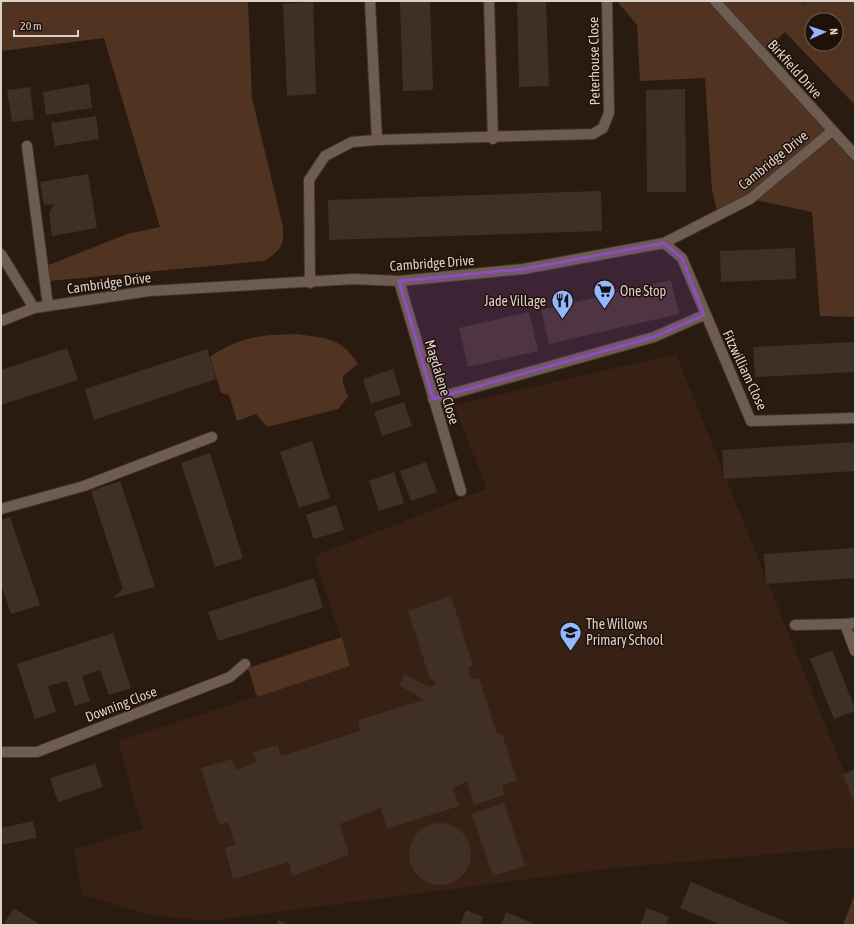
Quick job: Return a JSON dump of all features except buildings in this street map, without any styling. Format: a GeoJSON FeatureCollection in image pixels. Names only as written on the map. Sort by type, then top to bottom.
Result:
{"type":"FeatureCollection","features":[{"type":"Feature","properties":{"kind":"street"},"geometry":{"type":"LineString","coordinates":[[370,1],[377,140]]}},
{"type":"Feature","properties":{"kind":"street"},"geometry":{"type":"LineString","coordinates":[[489,1],[493,139]]}},
{"type":"Feature","properties":{"kind":"street","name":"Peterhouse Close"},"geometry":{"type":"LineString","coordinates":[[310,283],[309,180],[325,156],[352,142],[377,140],[493,139],[593,134],[603,128],[609,113],[607,1]]}},
{"type":"Feature","properties":{"kind":"street","name":"Birkfield Drive"},"geometry":{"type":"LineString","coordinates":[[715,1],[855,155]]}},
{"type":"Feature","properties":{"kind":"street","name":"Cambridge Drive"},"geometry":{"type":"LineString","coordinates":[[1,321],[34,308],[149,291],[310,283],[354,279],[399,281],[523,269],[664,243],[750,199],[832,131]]}},
{"type":"Feature","properties":{"kind":"street"},"geometry":{"type":"LineString","coordinates":[[27,146],[48,306]]}},
{"type":"Feature","properties":{"kind":"street","name":"Fitzwilliam Close"},"geometry":{"type":"LineString","coordinates":[[664,243],[682,258],[704,315],[751,421],[855,418]]}},
{"type":"Feature","properties":{"kind":"street"},"geometry":{"type":"LineString","coordinates":[[1,254],[34,308]]}},
{"type":"Feature","properties":{"kind":"street","name":"Magdalene Close"},"geometry":{"type":"LineString","coordinates":[[399,281],[461,491]]}},
{"type":"Feature","properties":{"kind":"street"},"geometry":{"type":"LineString","coordinates":[[433,399],[654,337],[704,315]]}},
{"type":"Feature","properties":{"kind":"street"},"geometry":{"type":"LineString","coordinates":[[1,509],[84,486],[212,437]]}},
{"type":"Feature","properties":{"kind":"street"},"geometry":{"type":"LineString","coordinates":[[795,625],[850,624],[855,651]]}},
{"type":"Feature","properties":{"kind":"street","name":"Downing Close"},"geometry":{"type":"LineString","coordinates":[[1,752],[37,752],[230,677],[245,664]]}},
{"type":"Feature","properties":{"kind":"highlighted area"},"geometry":{"type":"Polygon","coordinates":[[[664,243],[682,258],[704,315],[654,337],[433,399],[399,281],[523,269],[664,243]]]}},
{"type":"Feature","properties":{"kind":"shaded area"},"geometry":{"type":"Polygon","coordinates":[[[1,1],[248,1],[252,98],[283,227],[282,244],[278,251],[264,261],[38,282],[39,269],[127,234],[160,227],[104,38],[1,51],[1,1]]]}},
{"type":"Feature","properties":{"kind":"shaded area"},"geometry":{"type":"Polygon","coordinates":[[[617,1],[855,1],[855,105],[804,52],[844,52],[844,12],[804,12],[804,52],[785,32],[763,53],[855,155],[855,317],[820,316],[812,212],[750,199],[718,215],[712,190],[705,78],[640,81],[637,25],[617,1]]]}},
{"type":"Feature","properties":{"kind":"shaded area"},"geometry":{"type":"Polygon","coordinates":[[[296,334],[332,340],[345,348],[351,355],[358,364],[343,376],[343,383],[348,397],[338,409],[267,427],[256,414],[237,421],[229,395],[221,393],[210,357],[231,345],[251,338],[296,334]]]}},
{"type":"Feature","properties":{"kind":"shaded area","name":"The Willows Primary School"},"geometry":{"type":"Polygon","coordinates":[[[676,354],[855,799],[855,847],[613,868],[208,921],[151,915],[82,895],[74,849],[142,829],[118,741],[350,666],[314,556],[487,489],[454,405],[676,354]]]}},
{"type":"Feature","properties":{"kind":"shaded area"},"geometry":{"type":"Polygon","coordinates":[[[342,637],[350,666],[257,697],[248,668],[342,637]]]}},
{"type":"Feature","properties":{"kind":"shaded area"},"geometry":{"type":"Polygon","coordinates":[[[855,894],[855,925],[843,925],[855,894]]]}},
{"type":"Feature","properties":{"kind":"place","name":"One Stop"},"geometry":{"type":"Point","coordinates":[605,310]}},
{"type":"Feature","properties":{"kind":"place","name":"Jade Village"},"geometry":{"type":"Point","coordinates":[562,320]}},
{"type":"Feature","properties":{"kind":"place","name":"The Willows Primary School"},"geometry":{"type":"Point","coordinates":[571,652]}}]}
